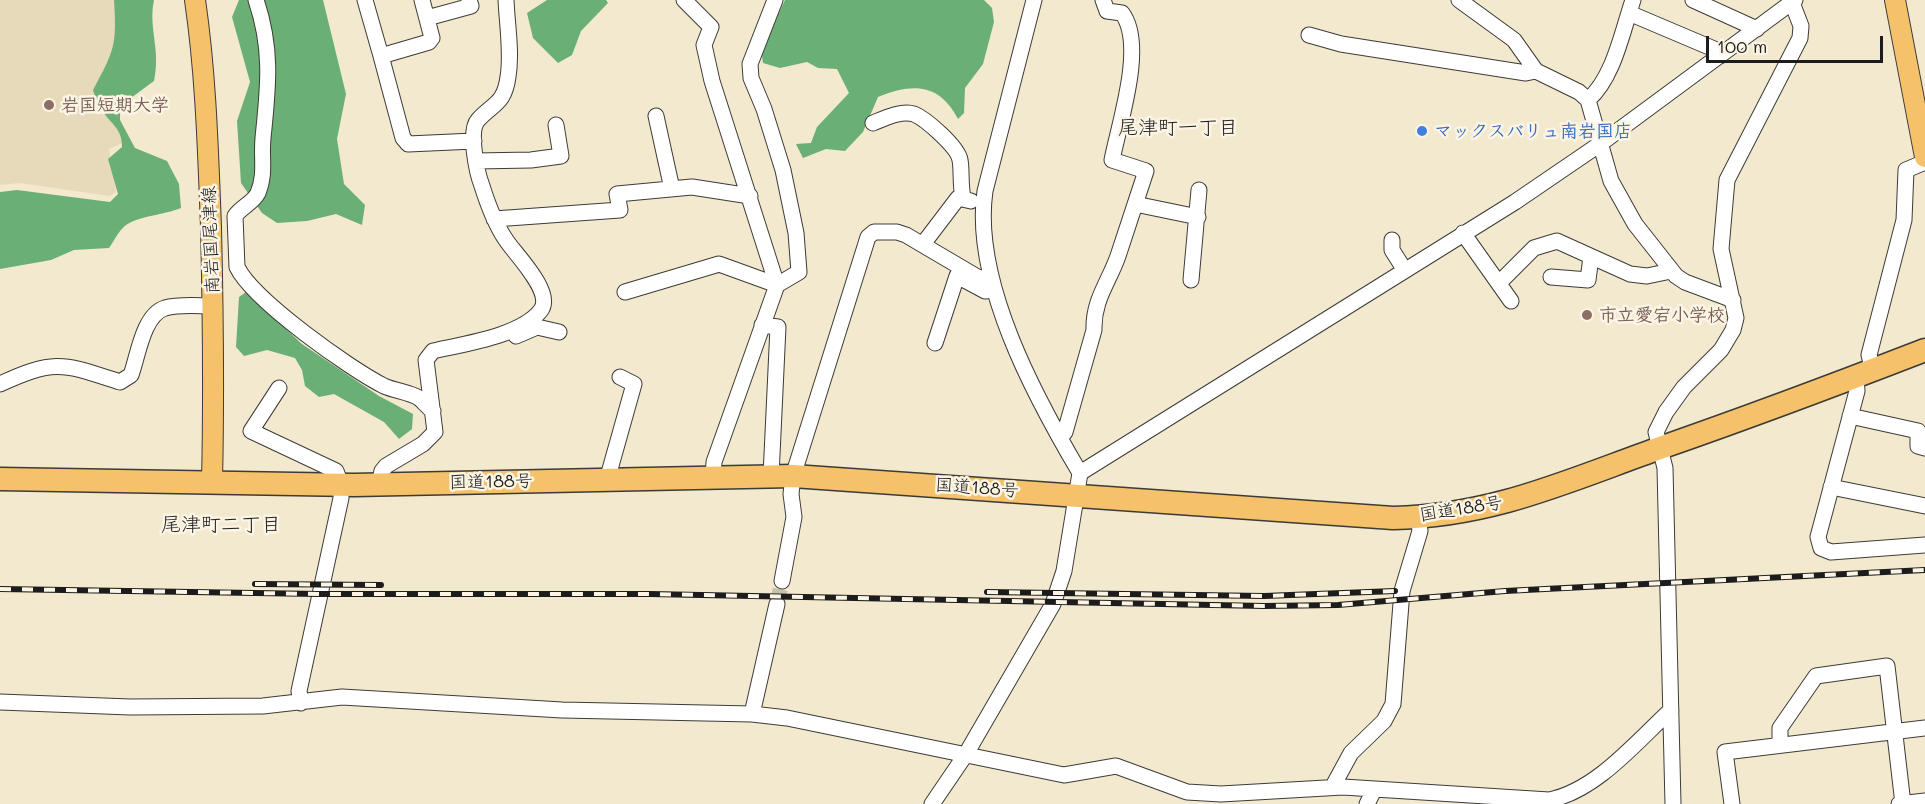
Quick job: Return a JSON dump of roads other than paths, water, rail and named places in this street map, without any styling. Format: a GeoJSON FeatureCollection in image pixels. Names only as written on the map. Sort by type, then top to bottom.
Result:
{"type":"FeatureCollection","features":[{"type":"Feature","properties":{"kind":"highway","name":"国道188号"},"geometry":{"type":"LineString","coordinates":[[0,479],[379,484],[782,476],[1078,484],[1393,518],[1418,517],[1458,514],[1495,506],[1925,350]]}},
{"type":"Feature","properties":{"kind":"main road","name":"南岩国尾津線"},"geometry":{"type":"LineString","coordinates":[[195,0],[202,47],[208,143],[213,306],[212,481]]}},
{"type":"Feature","properties":{"kind":"main road"},"geometry":{"type":"LineString","coordinates":[[1895,0],[1925,157]]}},
{"type":"Feature","properties":{"kind":"street"},"geometry":{"type":"LineString","coordinates":[[256,0],[264,22],[268,53],[269,95],[262,141],[264,173],[257,196],[235,216],[237,267],[241,274],[274,307],[308,335],[384,386],[418,398],[433,411]]}},
{"type":"Feature","properties":{"kind":"street"},"geometry":{"type":"LineString","coordinates":[[365,0],[403,138],[408,144],[474,141]]}},
{"type":"Feature","properties":{"kind":"street"},"geometry":{"type":"LineString","coordinates":[[381,56],[429,42],[432,38],[422,0]]}},
{"type":"Feature","properties":{"kind":"street"},"geometry":{"type":"LineString","coordinates":[[427,18],[471,6],[469,0]]}},
{"type":"Feature","properties":{"kind":"street"},"geometry":{"type":"LineString","coordinates":[[379,484],[382,471],[386,466],[423,444],[435,432],[426,360],[433,351],[499,336],[541,310],[544,303],[542,291],[530,270],[506,241],[494,219],[481,185],[476,161],[474,141],[477,120],[499,104],[508,78],[506,0]]}},
{"type":"Feature","properties":{"kind":"street"},"geometry":{"type":"LineString","coordinates":[[684,0],[711,27],[705,45],[712,81],[777,285],[714,462],[713,477]]}},
{"type":"Feature","properties":{"kind":"street"},"geometry":{"type":"LineString","coordinates":[[775,0],[750,64],[751,78],[764,109],[783,170],[796,233],[799,272],[777,285]]}},
{"type":"Feature","properties":{"kind":"street"},"geometry":{"type":"LineString","coordinates":[[932,804],[966,754],[1053,604],[1064,571],[1078,484],[1060,438],[1040,402],[992,284],[987,266],[983,204],[1034,0]]}},
{"type":"Feature","properties":{"kind":"street"},"geometry":{"type":"LineString","coordinates":[[1060,438],[1065,432],[1094,330],[1094,315],[1108,275],[1113,270],[1146,171],[1112,160],[1132,60],[1132,41],[1127,19],[1122,13],[1107,11],[1103,0]]}},
{"type":"Feature","properties":{"kind":"street"},"geometry":{"type":"LineString","coordinates":[[1459,0],[1514,40],[1536,71],[1580,92],[1588,100],[1611,181],[1623,204],[1671,271],[1685,282],[1733,300]]}},
{"type":"Feature","properties":{"kind":"street"},"geometry":{"type":"LineString","coordinates":[[1693,0],[1756,29]]}},
{"type":"Feature","properties":{"kind":"street"},"geometry":{"type":"LineString","coordinates":[[1078,484],[1404,269],[1600,144],[1793,1],[1801,26],[1800,38],[1727,180],[1721,249],[1736,318],[1733,330],[1721,350],[1684,387],[1665,412],[1656,432],[1665,468],[1673,804]]}},
{"type":"Feature","properties":{"kind":"street"},"geometry":{"type":"LineString","coordinates":[[1588,100],[1597,93],[1608,71],[1631,7],[1714,49],[1720,56]]}},
{"type":"Feature","properties":{"kind":"street"},"geometry":{"type":"LineString","coordinates":[[1310,35],[1341,44],[1526,73],[1536,71]]}},
{"type":"Feature","properties":{"kind":"street"},"geometry":{"type":"LineString","coordinates":[[873,123],[892,115],[913,114],[931,126],[957,150],[961,161],[959,178],[963,197]]}},
{"type":"Feature","properties":{"kind":"street"},"geometry":{"type":"LineString","coordinates":[[656,116],[672,189]]}},
{"type":"Feature","properties":{"kind":"street"},"geometry":{"type":"LineString","coordinates":[[476,161],[531,160],[561,156],[556,125]]}},
{"type":"Feature","properties":{"kind":"street"},"geometry":{"type":"LineString","coordinates":[[1925,162],[1906,170],[1904,220],[1818,537],[1821,548],[1831,552],[1925,545]]}},
{"type":"Feature","properties":{"kind":"street"},"geometry":{"type":"LineString","coordinates":[[494,219],[620,210],[617,194],[692,187],[750,196]]}},
{"type":"Feature","properties":{"kind":"street"},"geometry":{"type":"LineString","coordinates":[[1191,280],[1199,190]]}},
{"type":"Feature","properties":{"kind":"street"},"geometry":{"type":"LineString","coordinates":[[923,244],[958,198],[963,197],[983,204]]}},
{"type":"Feature","properties":{"kind":"street"},"geometry":{"type":"LineString","coordinates":[[1136,204],[1198,217]]}},
{"type":"Feature","properties":{"kind":"street"},"geometry":{"type":"LineString","coordinates":[[782,476],[868,237],[874,232],[897,232],[923,244],[992,284]]}},
{"type":"Feature","properties":{"kind":"street"},"geometry":{"type":"LineString","coordinates":[[1463,233],[1511,302]]}},
{"type":"Feature","properties":{"kind":"street"},"geometry":{"type":"LineString","coordinates":[[1392,240],[1392,250],[1404,269]]}},
{"type":"Feature","properties":{"kind":"street"},"geometry":{"type":"LineString","coordinates":[[1499,284],[1534,248],[1557,241],[1630,274],[1647,276],[1671,271]]}},
{"type":"Feature","properties":{"kind":"street"},"geometry":{"type":"LineString","coordinates":[[1551,278],[1588,280],[1591,257]]}},
{"type":"Feature","properties":{"kind":"street"},"geometry":{"type":"LineString","coordinates":[[625,292],[719,264],[777,285]]}},
{"type":"Feature","properties":{"kind":"street"},"geometry":{"type":"LineString","coordinates":[[935,343],[957,276],[985,291],[992,284]]}},
{"type":"Feature","properties":{"kind":"street"},"geometry":{"type":"LineString","coordinates":[[0,384],[41,367],[61,365],[120,382],[127,380],[132,375],[148,324],[154,314],[168,308],[213,306]]}},
{"type":"Feature","properties":{"kind":"street"},"geometry":{"type":"LineString","coordinates":[[762,325],[778,327],[782,476],[791,494],[794,518],[782,581]]}},
{"type":"Feature","properties":{"kind":"street"},"geometry":{"type":"LineString","coordinates":[[499,336],[506,339],[537,327],[560,332]]}},
{"type":"Feature","properties":{"kind":"street"},"geometry":{"type":"LineString","coordinates":[[607,480],[634,384],[620,377]]}},
{"type":"Feature","properties":{"kind":"street"},"geometry":{"type":"LineString","coordinates":[[279,388],[251,431],[336,471],[341,484],[341,498],[299,690],[301,703]]}},
{"type":"Feature","properties":{"kind":"street"},"geometry":{"type":"LineString","coordinates":[[1850,416],[1918,431],[1918,446],[1925,448]]}},
{"type":"Feature","properties":{"kind":"street"},"geometry":{"type":"LineString","coordinates":[[1831,487],[1925,506]]}},
{"type":"Feature","properties":{"kind":"street"},"geometry":{"type":"LineString","coordinates":[[1333,786],[1343,763],[1384,721],[1393,704],[1402,591],[1420,531],[1418,517]]}},
{"type":"Feature","properties":{"kind":"street"},"geometry":{"type":"LineString","coordinates":[[753,714],[777,604]]}},
{"type":"Feature","properties":{"kind":"street"},"geometry":{"type":"LineString","coordinates":[[1780,745],[1780,728],[1816,676],[1887,666],[1902,804],[1925,801]]}},
{"type":"Feature","properties":{"kind":"street"},"geometry":{"type":"LineString","coordinates":[[0,702],[130,707],[262,706],[342,697],[562,710],[753,714],[787,718],[1064,775],[1116,766],[1170,788],[1204,794],[1333,786],[1503,801],[1549,800],[1571,794],[1590,784],[1671,710]]}},
{"type":"Feature","properties":{"kind":"street"},"geometry":{"type":"LineString","coordinates":[[1732,804],[1725,752],[1925,728]]}},
{"type":"Feature","properties":{"kind":"street"},"geometry":{"type":"LineString","coordinates":[[1367,804],[1374,790]]}},
{"type":"Feature","properties":{"kind":"tunnel"},"geometry":{"type":"LineString","coordinates":[[777,604],[782,581]]}},
{"type":"Feature","properties":{"kind":"railway"},"geometry":{"type":"LineString","coordinates":[[0,589],[319,594],[650,594],[1264,606],[1338,605],[1505,591],[1925,570]]}},
{"type":"Feature","properties":{"kind":"railway"},"geometry":{"type":"LineString","coordinates":[[255,584],[381,585]]}},
{"type":"Feature","properties":{"kind":"railway"},"geometry":{"type":"LineString","coordinates":[[987,592],[1264,596],[1395,591]]}},
{"type":"Feature","properties":{"kind":"place","name":"岩国短期大学"},"geometry":{"type":"Point","coordinates":[49,105]}},
{"type":"Feature","properties":{"kind":"place","name":"マックスバリュ南岩国店"},"geometry":{"type":"Point","coordinates":[1422,131]}},
{"type":"Feature","properties":{"kind":"place","name":"市立愛宕小学校"},"geometry":{"type":"Point","coordinates":[1587,315]}},
{"type":"Feature","properties":{"kind":"district","name":"尾津町一丁目"},"geometry":{"type":"Point","coordinates":[1178,128]}},
{"type":"Feature","properties":{"kind":"district","name":"尾津町二丁目"},"geometry":{"type":"Point","coordinates":[221,525]}}]}
